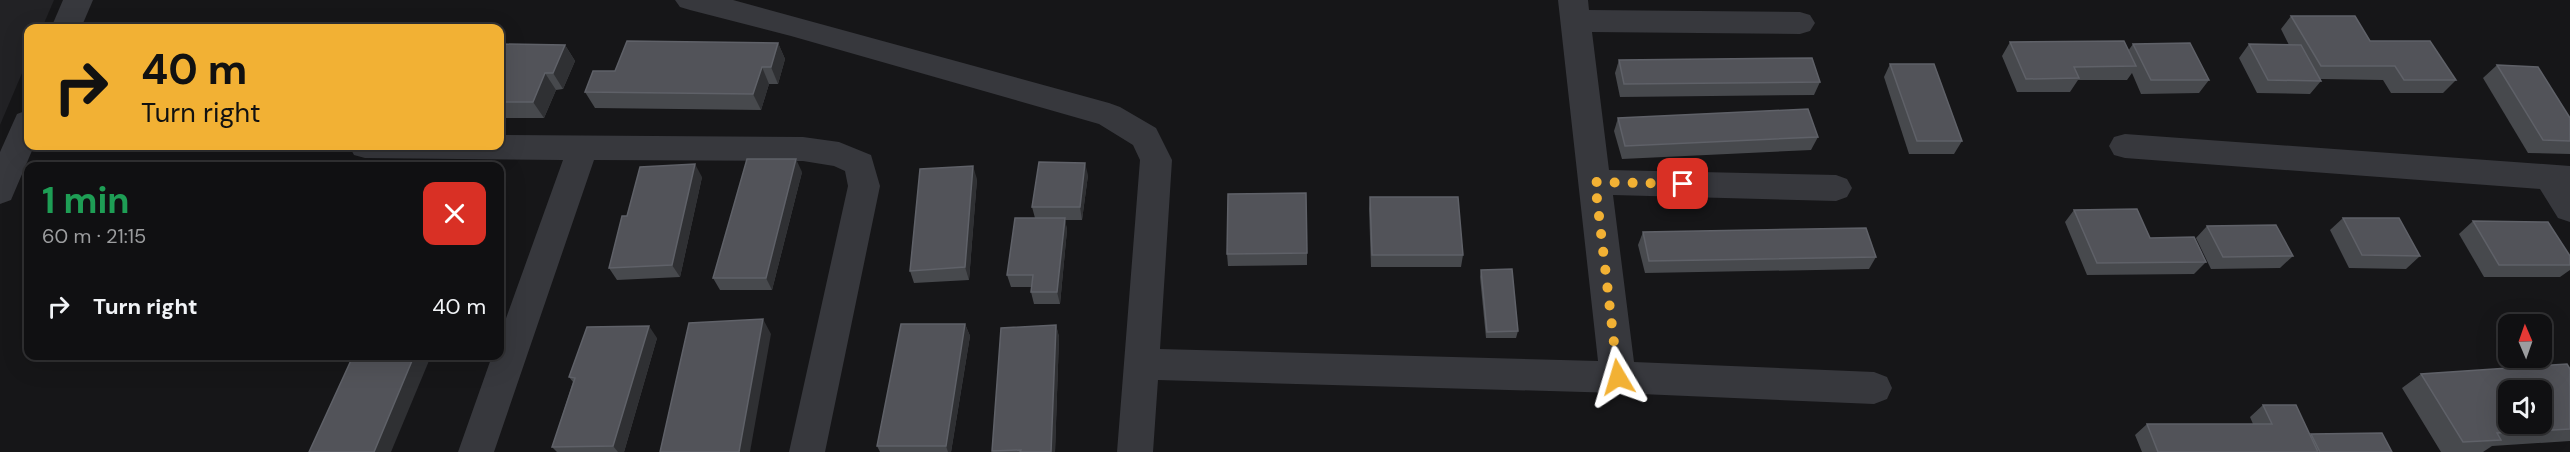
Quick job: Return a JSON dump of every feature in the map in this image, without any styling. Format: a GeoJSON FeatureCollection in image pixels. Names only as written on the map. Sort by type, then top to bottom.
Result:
{"type":"FeatureCollection","features":[{"type":"Feature","properties":{"kind":"street"},"geometry":{"type":"LineString","coordinates":[[68,24],[78,0]]}},
{"type":"Feature","properties":{"kind":"street"},"geometry":{"type":"LineString","coordinates":[[690,0],[791,25],[1109,115],[1144,137],[1156,160],[1135,452]]}},
{"type":"Feature","properties":{"kind":"street"},"geometry":{"type":"LineString","coordinates":[[1618,377],[1574,10],[1800,24]]}},
{"type":"Feature","properties":{"kind":"street"},"geometry":{"type":"LineString","coordinates":[[0,191],[24,140]]}},
{"type":"Feature","properties":{"kind":"street"},"geometry":{"type":"LineString","coordinates":[[2125,146],[2560,179],[2570,209]]}},
{"type":"Feature","properties":{"kind":"street"},"geometry":{"type":"LineString","coordinates":[[504,147],[803,148],[839,154],[860,164],[864,186],[807,452]]}},
{"type":"Feature","properties":{"kind":"street"},"geometry":{"type":"LineString","coordinates":[[476,452],[583,147]]}},
{"type":"Feature","properties":{"kind":"street"},"geometry":{"type":"LineString","coordinates":[[1595,182],[1836,188]]}},
{"type":"Feature","properties":{"kind":"street"},"geometry":{"type":"LineString","coordinates":[[1141,364],[1618,377],[1874,388]]}},
{"type":"Feature","properties":{"kind":"shaded area"},"geometry":{"type":"Polygon","coordinates":[[[0,0],[54,0],[44,24],[24,24],[24,68],[0,125],[0,0]]]}},
{"type":"Feature","properties":{"kind":"building"},"geometry":{"type":"Polygon","coordinates":[[[2291,16],[2355,16],[2370,41],[2430,41],[2456,80],[2404,80],[2395,66],[2321,66],[2291,16]]]}},
{"type":"Feature","properties":{"kind":"building"},"geometry":{"type":"Polygon","coordinates":[[[627,41],[778,43],[771,67],[762,67],[753,94],[585,92],[593,71],[615,71],[627,41]]]}},
{"type":"Feature","properties":{"kind":"building"},"geometry":{"type":"Polygon","coordinates":[[[2124,41],[2136,66],[2074,67],[2079,78],[2026,79],[2010,42],[2124,41]]]}},
{"type":"Feature","properties":{"kind":"building"},"geometry":{"type":"Polygon","coordinates":[[[2190,43],[2209,80],[2151,80],[2133,44],[2190,43]]]}},
{"type":"Feature","properties":{"kind":"building"},"geometry":{"type":"Polygon","coordinates":[[[504,44],[565,45],[553,73],[545,73],[533,102],[504,102],[504,44]]]}},
{"type":"Feature","properties":{"kind":"building"},"geometry":{"type":"Polygon","coordinates":[[[2249,44],[2301,45],[2321,81],[2268,80],[2249,44]]]}},
{"type":"Feature","properties":{"kind":"building"},"geometry":{"type":"Polygon","coordinates":[[[1812,58],[1820,82],[1624,84],[1619,60],[1812,58]]]}},
{"type":"Feature","properties":{"kind":"building"},"geometry":{"type":"Polygon","coordinates":[[[1890,64],[1934,64],[1962,141],[1917,141],[1890,64]]]}},
{"type":"Feature","properties":{"kind":"building"},"geometry":{"type":"Polygon","coordinates":[[[2497,65],[2538,67],[2570,118],[2570,141],[2543,140],[2497,65]]]}},
{"type":"Feature","properties":{"kind":"building"},"geometry":{"type":"Polygon","coordinates":[[[1808,109],[1818,137],[1625,146],[1618,118],[1808,109]]]}},
{"type":"Feature","properties":{"kind":"building"},"geometry":{"type":"Polygon","coordinates":[[[747,159],[796,159],[766,278],[713,278],[747,159]]]}},
{"type":"Feature","properties":{"kind":"building"},"geometry":{"type":"Polygon","coordinates":[[[1039,162],[1085,163],[1080,207],[1032,207],[1039,162]]]}},
{"type":"Feature","properties":{"kind":"building"},"geometry":{"type":"Polygon","coordinates":[[[695,164],[672,265],[609,268],[622,216],[627,216],[640,167],[695,164]]]}},
{"type":"Feature","properties":{"kind":"building"},"geometry":{"type":"Polygon","coordinates":[[[973,166],[965,267],[910,271],[920,169],[973,166]]]}},
{"type":"Feature","properties":{"kind":"building"},"geometry":{"type":"Polygon","coordinates":[[[1306,193],[1307,253],[1227,254],[1228,194],[1306,193]]]}},
{"type":"Feature","properties":{"kind":"building"},"geometry":{"type":"Polygon","coordinates":[[[1370,197],[1458,197],[1463,255],[1372,255],[1370,197]]]}},
{"type":"Feature","properties":{"kind":"building"},"geometry":{"type":"Polygon","coordinates":[[[2137,209],[2150,238],[2194,237],[2206,262],[2097,263],[2074,210],[2137,209]]]}},
{"type":"Feature","properties":{"kind":"building"},"geometry":{"type":"Polygon","coordinates":[[[1015,218],[1065,218],[1057,292],[1031,292],[1033,275],[1007,275],[1015,218]]]}},
{"type":"Feature","properties":{"kind":"building"},"geometry":{"type":"Polygon","coordinates":[[[2343,218],[2399,218],[2420,256],[2362,255],[2343,218]]]}},
{"type":"Feature","properties":{"kind":"building"},"geometry":{"type":"Polygon","coordinates":[[[2473,221],[2548,222],[2570,256],[2570,265],[2499,265],[2473,221]]]}},
{"type":"Feature","properties":{"kind":"building"},"geometry":{"type":"Polygon","coordinates":[[[2276,225],[2293,256],[2223,257],[2207,226],[2276,225]]]}},
{"type":"Feature","properties":{"kind":"building"},"geometry":{"type":"Polygon","coordinates":[[[1866,228],[1876,257],[1649,261],[1643,232],[1866,228]]]}},
{"type":"Feature","properties":{"kind":"building"},"geometry":{"type":"Polygon","coordinates":[[[1512,269],[1518,331],[1487,332],[1481,270],[1512,269]]]}},
{"type":"Feature","properties":{"kind":"building"},"geometry":{"type":"Polygon","coordinates":[[[763,319],[739,452],[660,452],[689,323],[763,319]]]}},
{"type":"Feature","properties":{"kind":"building"},"geometry":{"type":"Polygon","coordinates":[[[901,324],[965,324],[946,446],[877,446],[901,324]]]}},
{"type":"Feature","properties":{"kind":"building"},"geometry":{"type":"Polygon","coordinates":[[[1056,325],[1051,452],[992,451],[1001,328],[1056,325]]]}},
{"type":"Feature","properties":{"kind":"building"},"geometry":{"type":"Polygon","coordinates":[[[649,326],[613,446],[552,447],[575,378],[569,377],[587,327],[649,326]]]}},
{"type":"Feature","properties":{"kind":"building"},"geometry":{"type":"Polygon","coordinates":[[[351,360],[412,360],[374,452],[309,452],[351,360]]]}},
{"type":"Feature","properties":{"kind":"building"},"geometry":{"type":"Polygon","coordinates":[[[2567,364],[2570,369],[2570,429],[2552,430],[2552,380],[2498,380],[2497,433],[2501,440],[2463,442],[2421,374],[2509,368],[2552,368],[2552,365],[2567,364]]]}},
{"type":"Feature","properties":{"kind":"building"},"geometry":{"type":"Polygon","coordinates":[[[2263,405],[2296,405],[2318,452],[2158,452],[2147,424],[2272,424],[2263,405]]]}},
{"type":"Feature","properties":{"kind":"building"},"geometry":{"type":"Polygon","coordinates":[[[2382,433],[2392,452],[2320,452],[2311,434],[2382,433]]]}},
{"type":"Feature","properties":{"kind":"route"},"geometry":{"type":"LineString","coordinates":[[1618,377],[1595,182],[1683,184]]}}]}
